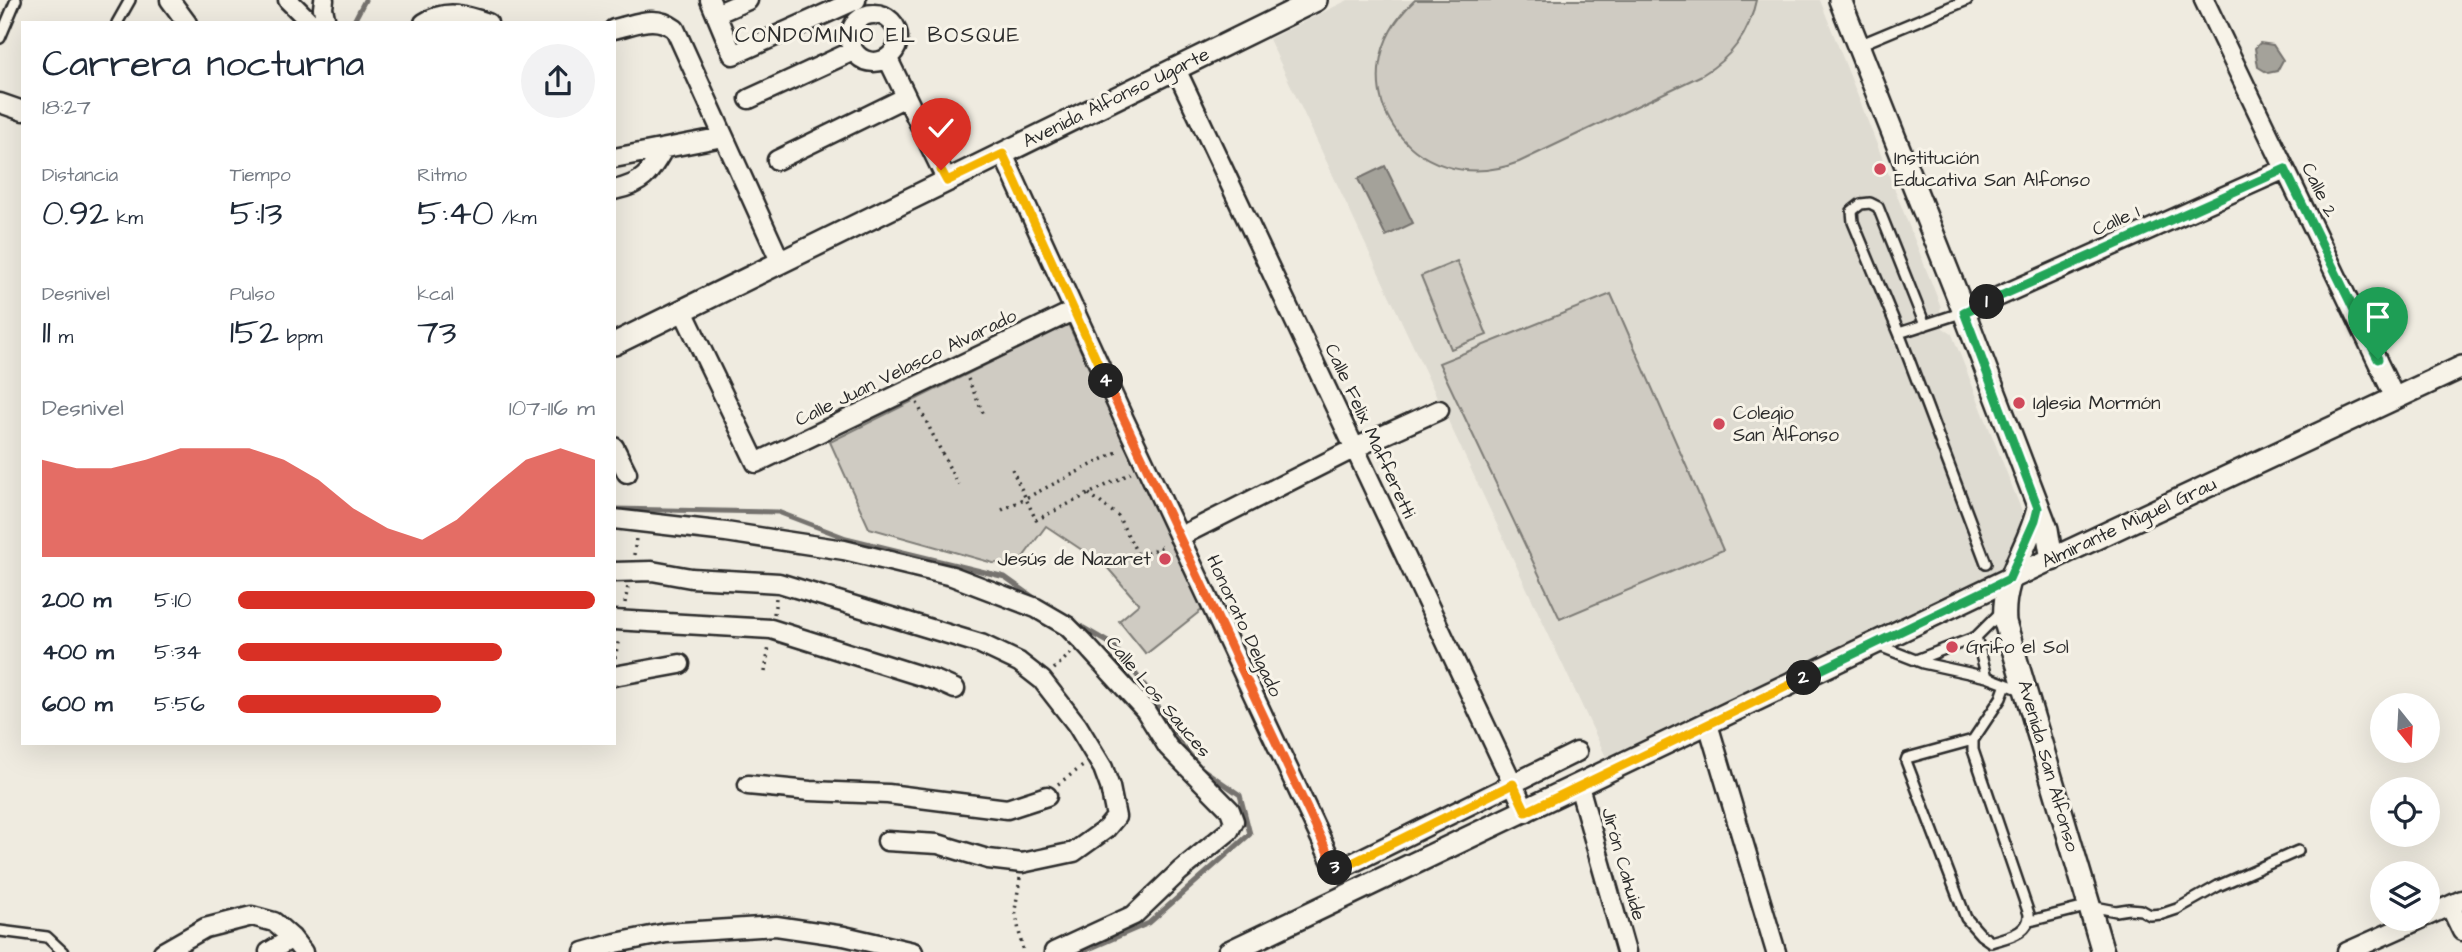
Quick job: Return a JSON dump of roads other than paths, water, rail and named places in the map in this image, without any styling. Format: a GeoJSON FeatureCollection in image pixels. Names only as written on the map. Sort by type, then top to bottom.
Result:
{"type":"FeatureCollection","features":[{"type":"Feature","properties":{"kind":"street"},"geometry":{"type":"LineString","coordinates":[[170,0],[186,21]]}},
{"type":"Feature","properties":{"kind":"street"},"geometry":{"type":"LineString","coordinates":[[288,0],[309,21]]}},
{"type":"Feature","properties":{"kind":"street"},"geometry":{"type":"LineString","coordinates":[[324,0],[326,21]]}},
{"type":"Feature","properties":{"kind":"street"},"geometry":{"type":"LineString","coordinates":[[748,0],[713,7],[733,55],[856,4],[892,22],[898,37],[897,46],[888,59],[872,63],[853,51],[849,36],[856,22],[856,4]]}},
{"type":"Feature","properties":{"kind":"street","name":"Avenida Alfonso Ugarte"},"geometry":{"type":"LineString","coordinates":[[616,343],[1316,0]]}},
{"type":"Feature","properties":{"kind":"street"},"geometry":{"type":"LineString","coordinates":[[1840,0],[2047,529],[2052,560]]}},
{"type":"Feature","properties":{"kind":"street","name":"Calle 2"},"geometry":{"type":"LineString","coordinates":[[2204,0],[2395,398]]}},
{"type":"Feature","properties":{"kind":"street"},"geometry":{"type":"LineString","coordinates":[[428,21],[436,16],[453,13],[481,21]]}},
{"type":"Feature","properties":{"kind":"street"},"geometry":{"type":"LineString","coordinates":[[616,29],[651,20],[665,21],[675,29],[781,262]]}},
{"type":"Feature","properties":{"kind":"street"},"geometry":{"type":"LineString","coordinates":[[749,99],[853,51]]}},
{"type":"Feature","properties":{"kind":"street"},"geometry":{"type":"LineString","coordinates":[[888,59],[947,181]]}},
{"type":"Feature","properties":{"kind":"street","name":"Calle Felix Mafferetti"},"geometry":{"type":"LineString","coordinates":[[1176,69],[1526,812]]}},
{"type":"Feature","properties":{"kind":"street"},"geometry":{"type":"LineString","coordinates":[[776,160],[906,97]]}},
{"type":"Feature","properties":{"kind":"street"},"geometry":{"type":"LineString","coordinates":[[0,103],[21,110]]}},
{"type":"Feature","properties":{"kind":"street"},"geometry":{"type":"LineString","coordinates":[[616,158],[723,137]]}},
{"type":"Feature","properties":{"kind":"street"},"geometry":{"type":"LineString","coordinates":[[616,190],[633,186],[651,170],[663,150]]}},
{"type":"Feature","properties":{"kind":"street","name":"Honorato Delgado"},"geometry":{"type":"LineString","coordinates":[[1003,154],[1075,310],[1173,540],[1336,871],[1577,752]]}},
{"type":"Feature","properties":{"kind":"street","name":"Calle 1"},"geometry":{"type":"LineString","coordinates":[[1964,312],[2285,169]]}},
{"type":"Feature","properties":{"kind":"street","name":"Calle Juan Velasco Alvarado"},"geometry":{"type":"LineString","coordinates":[[682,311],[756,463],[1075,310]]}},
{"type":"Feature","properties":{"kind":"street","name":"Almirante Miguel Grau"},"geometry":{"type":"LineString","coordinates":[[1229,952],[2009,579],[2462,367]]}},
{"type":"Feature","properties":{"kind":"street"},"geometry":{"type":"LineString","coordinates":[[1173,540],[1355,448],[1439,410]]}},
{"type":"Feature","properties":{"kind":"street"},"geometry":{"type":"LineString","coordinates":[[616,451],[627,473]]}},
{"type":"Feature","properties":{"kind":"street","name":"Avenida San Alfonso"},"geometry":{"type":"LineString","coordinates":[[2038,508],[2009,579],[2004,609],[2005,622],[2103,952]]}},
{"type":"Feature","properties":{"kind":"street","name":"Calle Los Sauces"},"geometry":{"type":"LineString","coordinates":[[616,519],[726,531],[844,550],[952,576],[1035,608],[1068,626],[1145,710],[1168,747],[1230,810],[1234,821],[1229,831],[1180,871],[1134,915],[1054,952]]}},
{"type":"Feature","properties":{"kind":"street"},"geometry":{"type":"LineString","coordinates":[[623,572],[652,571],[691,578],[779,583],[981,644],[1019,662],[1042,680],[1077,725],[1110,787],[1116,817],[1106,829],[1074,852],[1022,863],[988,859],[938,844],[887,841]]}},
{"type":"Feature","properties":{"kind":"street"},"geometry":{"type":"LineString","coordinates":[[618,620],[771,629],[955,689]]}},
{"type":"Feature","properties":{"kind":"street"},"geometry":{"type":"LineString","coordinates":[[616,676],[680,664]]}},
{"type":"Feature","properties":{"kind":"street"},"geometry":{"type":"LineString","coordinates":[[1708,724],[1776,952]]}},
{"type":"Feature","properties":{"kind":"street"},"geometry":{"type":"LineString","coordinates":[[748,785],[888,794],[1007,809],[1047,796]]}},
{"type":"Feature","properties":{"kind":"street","name":"Jirón Cahuide"},"geometry":{"type":"LineString","coordinates":[[1579,786],[1626,952]]}},
{"type":"Feature","properties":{"kind":"street"},"geometry":{"type":"LineString","coordinates":[[2440,910],[2456,903],[2462,931]]}},
{"type":"Feature","properties":{"kind":"street"},"geometry":{"type":"LineString","coordinates":[[163,952],[205,928],[252,916],[274,922],[298,945]]}},
{"type":"Feature","properties":{"kind":"street"},"geometry":{"type":"LineString","coordinates":[[584,952],[666,933],[776,926],[844,936],[913,952]]}},
{"type":"Feature","properties":{"kind":"street"},"geometry":{"type":"LineString","coordinates":[[2347,952],[2394,931]]}},
{"type":"Feature","properties":{"kind":"street"},"geometry":{"type":"LineString","coordinates":[[269,952],[298,945]]}},
{"type":"Feature","properties":{"kind":"lane"},"geometry":{"type":"LineString","coordinates":[[0,38],[16,0]]}},
{"type":"Feature","properties":{"kind":"lane"},"geometry":{"type":"LineString","coordinates":[[118,21],[130,0]]}},
{"type":"Feature","properties":{"kind":"lane"},"geometry":{"type":"LineString","coordinates":[[1859,45],[1967,0]]}},
{"type":"Feature","properties":{"kind":"lane"},"geometry":{"type":"LineString","coordinates":[[1925,325],[1883,215],[1874,204],[1865,203],[1852,211],[1853,222],[1899,333],[1986,563]]}},
{"type":"Feature","properties":{"kind":"lane"},"geometry":{"type":"LineString","coordinates":[[1899,333],[1964,312]]}},
{"type":"Feature","properties":{"kind":"lane"},"geometry":{"type":"LineString","coordinates":[[1916,660],[1976,636],[2004,609]]}},
{"type":"Feature","properties":{"kind":"lane"},"geometry":{"type":"LineString","coordinates":[[1976,636],[1987,677]]}},
{"type":"Feature","properties":{"kind":"lane"},"geometry":{"type":"LineString","coordinates":[[1875,644],[1916,660],[1987,677],[2026,692]]}},
{"type":"Feature","properties":{"kind":"lane"},"geometry":{"type":"LineString","coordinates":[[1973,740],[1907,758],[1906,767],[1966,918],[1991,942],[2015,935],[2026,928],[2029,921],[2029,914],[1973,750],[1973,740],[2001,698],[2006,684]]}},
{"type":"Feature","properties":{"kind":"lane"},"geometry":{"type":"LineString","coordinates":[[2029,921],[2090,906],[2116,911],[2141,910],[2150,915],[2162,914],[2298,851]]}},
{"type":"Feature","properties":{"kind":"lane"},"geometry":{"type":"LineString","coordinates":[[0,931],[47,937],[63,952]]}},
{"type":"Feature","properties":{"kind":"waterway"},"geometry":{"type":"LineString","coordinates":[[354,21],[365,0]]}},
{"type":"Feature","properties":{"kind":"waterway"},"geometry":{"type":"LineString","coordinates":[[616,509],[778,512],[846,538],[1005,577],[1040,602]]}},
{"type":"Feature","properties":{"kind":"waterway"},"geometry":{"type":"LineString","coordinates":[[1075,623],[1113,645],[1153,696],[1172,733],[1201,768],[1240,795],[1250,834],[1149,923],[1082,952]]}},
{"type":"Feature","properties":{"kind":"place","name":"Institución Educativa San Alfonso"},"geometry":{"type":"Point","coordinates":[1880,169]}},
{"type":"Feature","properties":{"kind":"place","name":"Iglesia Mormón"},"geometry":{"type":"Point","coordinates":[2019,403]}},
{"type":"Feature","properties":{"kind":"place","name":"Colegio San Alfonso"},"geometry":{"type":"Point","coordinates":[1719,424]}},
{"type":"Feature","properties":{"kind":"place","name":"Jesús de Nazaret"},"geometry":{"type":"Point","coordinates":[1165,559]}},
{"type":"Feature","properties":{"kind":"place","name":"Grifo el Sol"},"geometry":{"type":"Point","coordinates":[1952,647]}},
{"type":"Feature","properties":{"kind":"district","name":"CONDOMINIO EL BOSQUE"},"geometry":{"type":"Point","coordinates":[878,35]}}]}
